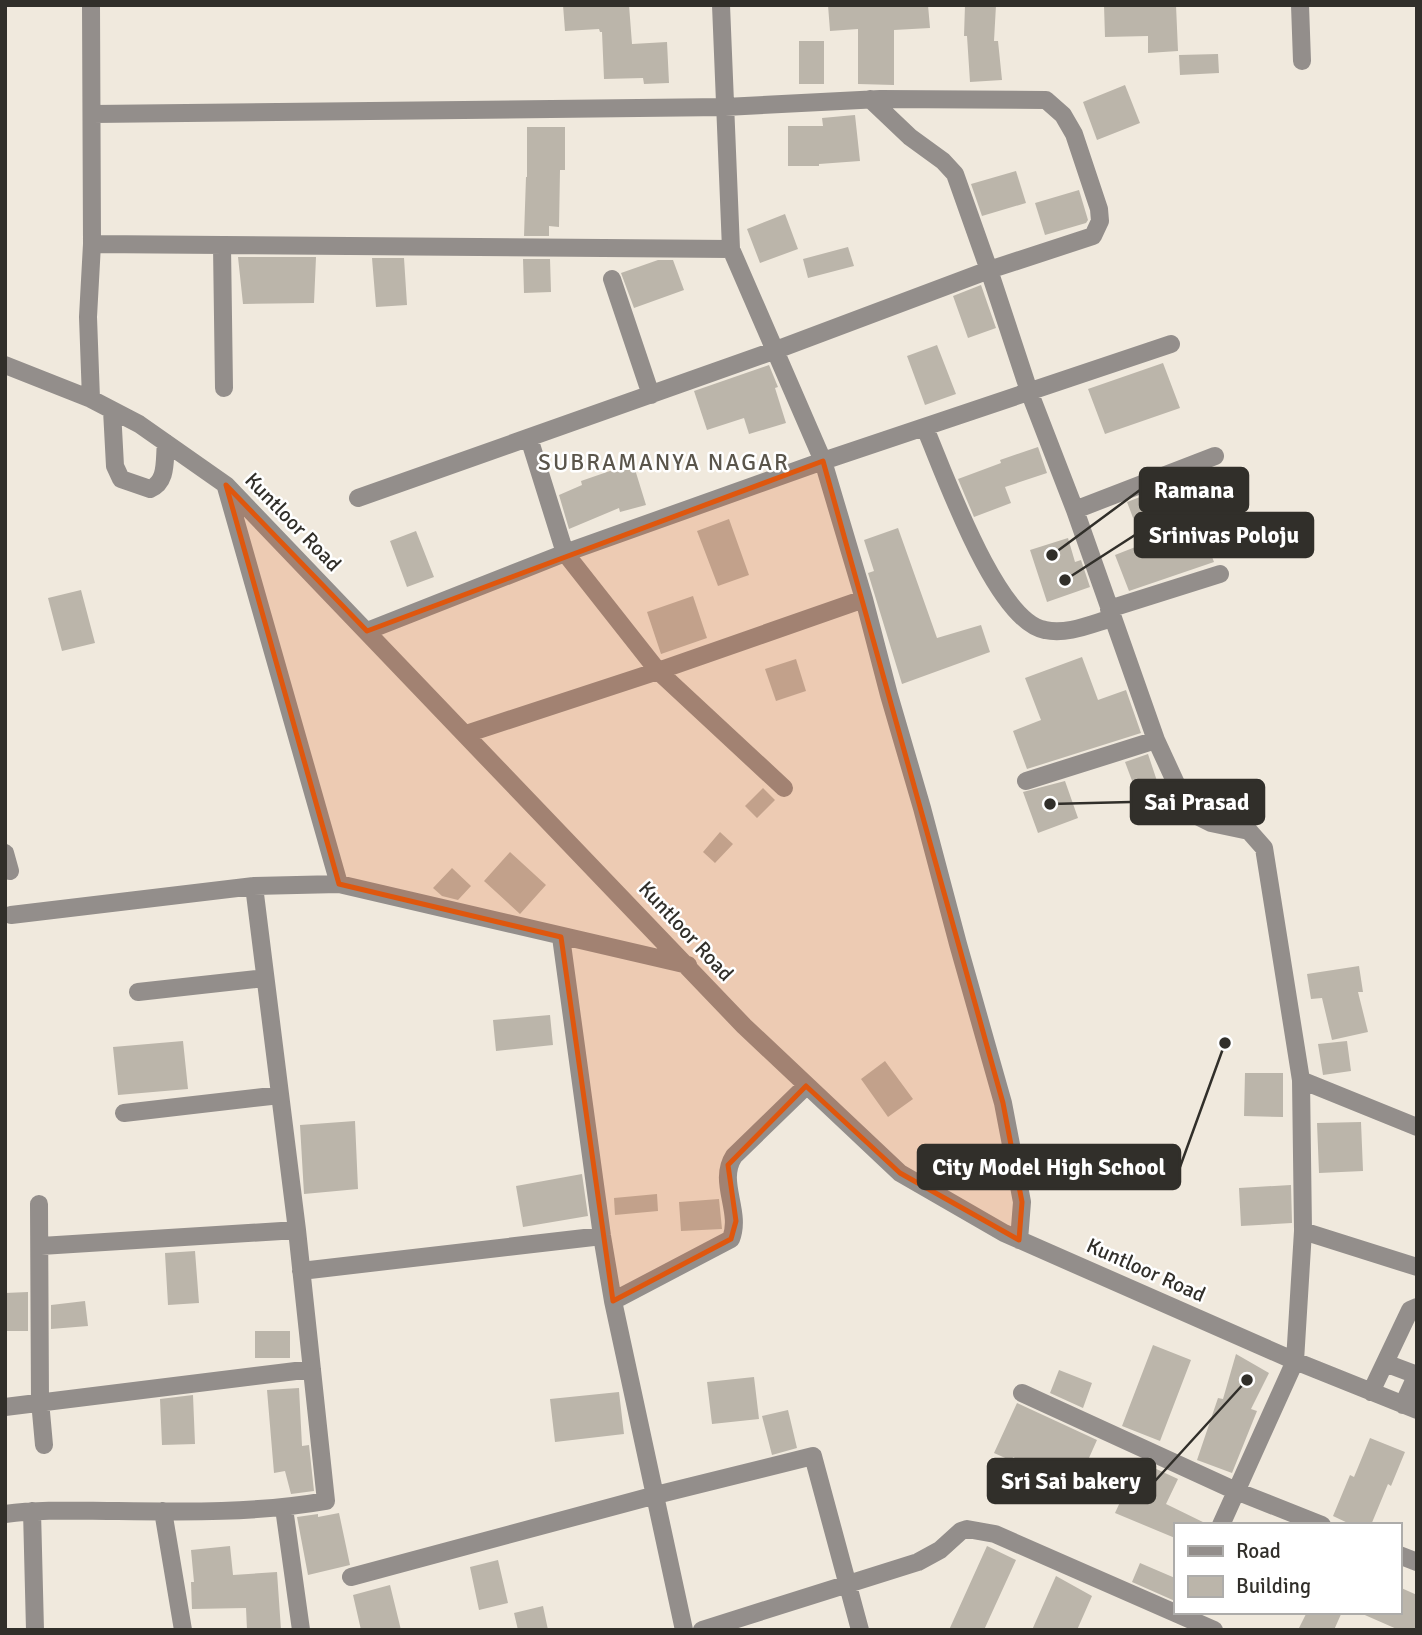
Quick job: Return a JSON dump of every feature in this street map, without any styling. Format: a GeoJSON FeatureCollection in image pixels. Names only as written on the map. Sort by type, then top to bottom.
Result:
{"type":"FeatureCollection","features":[{"type":"Feature","properties":{"kind":"street"},"geometry":{"type":"LineString","coordinates":[[91,5],[92,244],[88,317],[91,400]]}},
{"type":"Feature","properties":{"kind":"street"},"geometry":{"type":"LineString","coordinates":[[721,5],[731,249],[823,461],[864,599],[1003,1103],[1022,1202],[1018,1240]]}},
{"type":"Feature","properties":{"kind":"street"},"geometry":{"type":"LineString","coordinates":[[1300,5],[1302,61]]}},
{"type":"Feature","properties":{"kind":"street"},"geometry":{"type":"LineString","coordinates":[[93,114],[725,107],[870,99],[1046,100],[1063,115],[1074,134],[1098,209],[1100,222],[1093,236],[989,270],[776,351],[358,498]]}},
{"type":"Feature","properties":{"kind":"street"},"geometry":{"type":"LineString","coordinates":[[870,99],[955,174],[1029,391],[1075,510],[1156,740],[1185,803],[1196,816],[1249,831],[1264,848],[1301,1080],[1303,1230],[1295,1360],[1222,1523]]}},
{"type":"Feature","properties":{"kind":"street"},"geometry":{"type":"LineString","coordinates":[[92,244],[731,249]]}},
{"type":"Feature","properties":{"kind":"street"},"geometry":{"type":"LineString","coordinates":[[222,246],[224,388]]}},
{"type":"Feature","properties":{"kind":"street"},"geometry":{"type":"LineString","coordinates":[[612,279],[651,395]]}},
{"type":"Feature","properties":{"kind":"street"},"geometry":{"type":"LineString","coordinates":[[367,631],[565,553],[823,461],[1171,344]]}},
{"type":"Feature","properties":{"kind":"street","name":"Kuntloor Road"},"geometry":{"type":"LineString","coordinates":[[5,365],[91,400],[139,424],[226,485],[744,1026],[900,1173],[1018,1240],[1410,1408]]}},
{"type":"Feature","properties":{"kind":"street"},"geometry":{"type":"LineString","coordinates":[[112,410],[115,466],[121,479],[150,489],[158,486],[162,480],[166,443]]}},
{"type":"Feature","properties":{"kind":"street"},"geometry":{"type":"LineString","coordinates":[[925,428],[980,557],[1007,600],[1026,620],[1042,630],[1061,632],[1220,574]]}},
{"type":"Feature","properties":{"kind":"street"},"geometry":{"type":"LineString","coordinates":[[528,438],[565,553],[658,671],[784,788]]}},
{"type":"Feature","properties":{"kind":"street"},"geometry":{"type":"LineString","coordinates":[[1075,510],[1215,456]]}},
{"type":"Feature","properties":{"kind":"street"},"geometry":{"type":"LineString","coordinates":[[226,485],[339,884]]}},
{"type":"Feature","properties":{"kind":"street"},"geometry":{"type":"LineString","coordinates":[[466,734],[864,599]]}},
{"type":"Feature","properties":{"kind":"street"},"geometry":{"type":"LineString","coordinates":[[1026,781],[1156,740]]}},
{"type":"Feature","properties":{"kind":"street"},"geometry":{"type":"LineString","coordinates":[[5,853],[10,871]]}},
{"type":"Feature","properties":{"kind":"street"},"geometry":{"type":"LineString","coordinates":[[11,915],[254,886],[339,884],[688,965]]}},
{"type":"Feature","properties":{"kind":"street"},"geometry":{"type":"LineString","coordinates":[[5,1514],[32,1511],[284,1508],[326,1501],[297,1230],[254,886]]}},
{"type":"Feature","properties":{"kind":"street"},"geometry":{"type":"LineString","coordinates":[[561,937],[613,1301],[684,1630]]}},
{"type":"Feature","properties":{"kind":"street"},"geometry":{"type":"LineString","coordinates":[[138,992],[265,978]]}},
{"type":"Feature","properties":{"kind":"street"},"geometry":{"type":"LineString","coordinates":[[1301,1080],[1417,1127]]}},
{"type":"Feature","properties":{"kind":"street"},"geometry":{"type":"LineString","coordinates":[[613,1301],[731,1239],[736,1221],[727,1179],[728,1165],[806,1086]]}},
{"type":"Feature","properties":{"kind":"street"},"geometry":{"type":"LineString","coordinates":[[124,1113],[280,1095]]}},
{"type":"Feature","properties":{"kind":"street"},"geometry":{"type":"LineString","coordinates":[[39,1204],[40,1401],[44,1445]]}},
{"type":"Feature","properties":{"kind":"street"},"geometry":{"type":"LineString","coordinates":[[41,1247],[297,1230]]}},
{"type":"Feature","properties":{"kind":"street"},"geometry":{"type":"LineString","coordinates":[[1303,1230],[1417,1267]]}},
{"type":"Feature","properties":{"kind":"street"},"geometry":{"type":"LineString","coordinates":[[301,1271],[602,1236]]}},
{"type":"Feature","properties":{"kind":"street"},"geometry":{"type":"LineString","coordinates":[[1371,1392],[1410,1310],[1417,1307]]}},
{"type":"Feature","properties":{"kind":"street"},"geometry":{"type":"LineString","coordinates":[[1385,1363],[1417,1375],[1410,1408]]}},
{"type":"Feature","properties":{"kind":"street"},"geometry":{"type":"LineString","coordinates":[[5,1407],[312,1368]]}},
{"type":"Feature","properties":{"kind":"street"},"geometry":{"type":"LineString","coordinates":[[1022,1393],[1236,1491],[1317,1523]]}},
{"type":"Feature","properties":{"kind":"street"},"geometry":{"type":"LineString","coordinates":[[351,1577],[813,1456],[860,1630]]}},
{"type":"Feature","properties":{"kind":"street"},"geometry":{"type":"LineString","coordinates":[[284,1508],[301,1630]]}},
{"type":"Feature","properties":{"kind":"street"},"geometry":{"type":"LineString","coordinates":[[32,1511],[35,1630]]}},
{"type":"Feature","properties":{"kind":"street"},"geometry":{"type":"LineString","coordinates":[[163,1511],[183,1630]]}},
{"type":"Feature","properties":{"kind":"street"},"geometry":{"type":"LineString","coordinates":[[702,1630],[918,1562],[940,1550],[956,1533],[967,1529],[995,1534],[1180,1619],[1214,1630]]}},
{"type":"Feature","properties":{"kind":"highlighted area"},"geometry":{"type":"Polygon","coordinates":[[[823,461],[1003,1103],[1022,1202],[1019,1240],[900,1173],[806,1086],[728,1165],[736,1221],[731,1239],[613,1301],[561,937],[339,884],[226,485],[367,631],[823,461]]]}},
{"type":"Feature","properties":{"kind":"building"},"geometry":{"type":"Polygon","coordinates":[[[563,5],[629,5],[632,44],[667,42],[669,83],[644,84],[643,78],[604,79],[602,32],[599,29],[565,31],[563,5]]]}},
{"type":"Feature","properties":{"kind":"building"},"geometry":{"type":"Polygon","coordinates":[[[828,5],[928,5],[930,28],[894,30],[894,85],[858,84],[858,29],[830,31],[828,5]]]}},
{"type":"Feature","properties":{"kind":"building"},"geometry":{"type":"Polygon","coordinates":[[[965,5],[996,5],[994,41],[998,41],[1002,80],[970,82],[967,36],[964,36],[965,5]]]}},
{"type":"Feature","properties":{"kind":"building"},"geometry":{"type":"Polygon","coordinates":[[[1104,5],[1176,5],[1178,51],[1148,53],[1148,36],[1105,37],[1104,5]]]}},
{"type":"Feature","properties":{"kind":"building"},"geometry":{"type":"Polygon","coordinates":[[[799,41],[824,41],[824,84],[799,84],[799,41]]]}},
{"type":"Feature","properties":{"kind":"building"},"geometry":{"type":"Polygon","coordinates":[[[1218,54],[1219,73],[1180,75],[1179,55],[1218,54]]]}},
{"type":"Feature","properties":{"kind":"building"},"geometry":{"type":"Polygon","coordinates":[[[1125,85],[1140,123],[1097,140],[1083,102],[1125,85]]]}},
{"type":"Feature","properties":{"kind":"building"},"geometry":{"type":"Polygon","coordinates":[[[855,115],[860,161],[819,166],[788,166],[788,126],[823,126],[822,118],[855,115]]]}},
{"type":"Feature","properties":{"kind":"building"},"geometry":{"type":"Polygon","coordinates":[[[527,127],[565,127],[565,170],[560,170],[559,227],[549,226],[549,236],[524,236],[527,127]]]}},
{"type":"Feature","properties":{"kind":"building"},"geometry":{"type":"Polygon","coordinates":[[[1016,171],[1026,203],[982,216],[971,184],[1016,171]]]}},
{"type":"Feature","properties":{"kind":"building"},"geometry":{"type":"Polygon","coordinates":[[[1079,190],[1088,220],[1086,223],[1045,235],[1035,203],[1079,190]]]}},
{"type":"Feature","properties":{"kind":"building"},"geometry":{"type":"Polygon","coordinates":[[[785,214],[798,249],[760,263],[747,229],[785,214]]]}},
{"type":"Feature","properties":{"kind":"building"},"geometry":{"type":"Polygon","coordinates":[[[848,247],[854,266],[808,278],[803,259],[848,247]]]}},
{"type":"Feature","properties":{"kind":"building"},"geometry":{"type":"Polygon","coordinates":[[[238,257],[316,257],[314,303],[243,304],[238,257]]]}},
{"type":"Feature","properties":{"kind":"building"},"geometry":{"type":"Polygon","coordinates":[[[372,258],[404,258],[407,305],[376,307],[372,258]]]}},
{"type":"Feature","properties":{"kind":"building"},"geometry":{"type":"Polygon","coordinates":[[[523,259],[550,259],[551,292],[524,293],[523,259]]]}},
{"type":"Feature","properties":{"kind":"building"},"geometry":{"type":"Polygon","coordinates":[[[658,260],[673,260],[684,290],[634,308],[621,273],[658,260]]]}},
{"type":"Feature","properties":{"kind":"building"},"geometry":{"type":"Polygon","coordinates":[[[981,285],[996,328],[968,338],[953,296],[981,285]]]}},
{"type":"Feature","properties":{"kind":"building"},"geometry":{"type":"Polygon","coordinates":[[[937,345],[956,394],[925,405],[907,356],[937,345]]]}},
{"type":"Feature","properties":{"kind":"building"},"geometry":{"type":"Polygon","coordinates":[[[1163,363],[1180,408],[1105,434],[1088,389],[1163,363]]]}},
{"type":"Feature","properties":{"kind":"building"},"geometry":{"type":"Polygon","coordinates":[[[769,365],[778,387],[775,388],[786,423],[749,434],[744,418],[707,430],[694,391],[769,365]]]}},
{"type":"Feature","properties":{"kind":"building"},"geometry":{"type":"Polygon","coordinates":[[[1038,447],[1047,473],[1005,487],[1011,503],[974,517],[958,479],[1038,447]]]}},
{"type":"Feature","properties":{"kind":"building"},"geometry":{"type":"Polygon","coordinates":[[[633,463],[646,505],[620,512],[619,508],[569,529],[559,495],[582,485],[581,481],[633,463]]]}},
{"type":"Feature","properties":{"kind":"building"},"geometry":{"type":"Polygon","coordinates":[[[1190,478],[1205,516],[1198,519],[1214,562],[1129,591],[1115,555],[1143,544],[1127,502],[1190,478]]]}},
{"type":"Feature","properties":{"kind":"building"},"geometry":{"type":"Polygon","coordinates":[[[729,519],[749,575],[718,586],[697,531],[729,519]]]}},
{"type":"Feature","properties":{"kind":"building"},"geometry":{"type":"Polygon","coordinates":[[[898,528],[937,638],[981,625],[990,652],[902,684],[868,573],[874,571],[864,540],[898,528]]]}},
{"type":"Feature","properties":{"kind":"building"},"geometry":{"type":"Polygon","coordinates":[[[416,531],[434,577],[407,587],[390,541],[416,531]]]}},
{"type":"Feature","properties":{"kind":"building"},"geometry":{"type":"Polygon","coordinates":[[[1068,538],[1075,562],[1081,560],[1090,587],[1047,602],[1030,550],[1068,538]]]}},
{"type":"Feature","properties":{"kind":"building"},"geometry":{"type":"Polygon","coordinates":[[[81,590],[95,643],[62,651],[48,598],[81,590]]]}},
{"type":"Feature","properties":{"kind":"building"},"geometry":{"type":"Polygon","coordinates":[[[693,596],[707,638],[661,654],[647,612],[693,596]]]}},
{"type":"Feature","properties":{"kind":"building"},"geometry":{"type":"Polygon","coordinates":[[[1082,657],[1098,700],[1126,690],[1141,733],[1027,769],[1013,731],[1041,720],[1025,678],[1082,657]]]}},
{"type":"Feature","properties":{"kind":"building"},"geometry":{"type":"Polygon","coordinates":[[[796,659],[806,691],[776,701],[765,669],[796,659]]]}},
{"type":"Feature","properties":{"kind":"building"},"geometry":{"type":"Polygon","coordinates":[[[1148,754],[1159,787],[1137,794],[1125,762],[1148,754]]]}},
{"type":"Feature","properties":{"kind":"building"},"geometry":{"type":"Polygon","coordinates":[[[1065,781],[1078,818],[1038,833],[1023,792],[1065,781]]]}},
{"type":"Feature","properties":{"kind":"building"},"geometry":{"type":"Polygon","coordinates":[[[763,788],[775,800],[757,818],[745,806],[763,788]]]}},
{"type":"Feature","properties":{"kind":"building"},"geometry":{"type":"Polygon","coordinates":[[[720,832],[733,844],[715,863],[703,852],[720,832]]]}},
{"type":"Feature","properties":{"kind":"building"},"geometry":{"type":"Polygon","coordinates":[[[510,852],[546,885],[520,914],[484,881],[510,852]]]}},
{"type":"Feature","properties":{"kind":"building"},"geometry":{"type":"Polygon","coordinates":[[[452,868],[471,886],[458,900],[442,896],[433,888],[452,868]]]}},
{"type":"Feature","properties":{"kind":"building"},"geometry":{"type":"Polygon","coordinates":[[[1359,966],[1363,992],[1358,992],[1368,1032],[1332,1040],[1322,998],[1311,999],[1307,974],[1359,966]]]}},
{"type":"Feature","properties":{"kind":"building"},"geometry":{"type":"Polygon","coordinates":[[[550,1015],[553,1045],[496,1051],[493,1020],[550,1015]]]}},
{"type":"Feature","properties":{"kind":"building"},"geometry":{"type":"Polygon","coordinates":[[[183,1041],[188,1089],[118,1095],[113,1047],[183,1041]]]}},
{"type":"Feature","properties":{"kind":"building"},"geometry":{"type":"Polygon","coordinates":[[[1347,1041],[1351,1071],[1323,1075],[1318,1044],[1347,1041]]]}},
{"type":"Feature","properties":{"kind":"building"},"geometry":{"type":"Polygon","coordinates":[[[885,1061],[913,1099],[888,1117],[861,1079],[885,1061]]]}},
{"type":"Feature","properties":{"kind":"building"},"geometry":{"type":"Polygon","coordinates":[[[1245,1073],[1283,1073],[1283,1117],[1244,1116],[1245,1073]]]}},
{"type":"Feature","properties":{"kind":"building"},"geometry":{"type":"Polygon","coordinates":[[[355,1121],[358,1189],[304,1194],[300,1125],[355,1121]]]}},
{"type":"Feature","properties":{"kind":"building"},"geometry":{"type":"Polygon","coordinates":[[[1361,1122],[1363,1171],[1319,1173],[1317,1123],[1361,1122]]]}},
{"type":"Feature","properties":{"kind":"building"},"geometry":{"type":"Polygon","coordinates":[[[582,1174],[588,1216],[523,1227],[516,1186],[582,1174]]]}},
{"type":"Feature","properties":{"kind":"building"},"geometry":{"type":"Polygon","coordinates":[[[1291,1185],[1292,1223],[1241,1226],[1239,1188],[1291,1185]]]}},
{"type":"Feature","properties":{"kind":"building"},"geometry":{"type":"Polygon","coordinates":[[[657,1194],[658,1211],[615,1215],[614,1198],[657,1194]]]}},
{"type":"Feature","properties":{"kind":"building"},"geometry":{"type":"Polygon","coordinates":[[[719,1199],[722,1229],[681,1231],[679,1202],[719,1199]]]}},
{"type":"Feature","properties":{"kind":"building"},"geometry":{"type":"Polygon","coordinates":[[[195,1251],[199,1303],[168,1305],[165,1253],[195,1251]]]}},
{"type":"Feature","properties":{"kind":"building"},"geometry":{"type":"Polygon","coordinates":[[[28,1292],[28,1331],[5,1331],[5,1293],[28,1292]]]}},
{"type":"Feature","properties":{"kind":"building"},"geometry":{"type":"Polygon","coordinates":[[[85,1301],[88,1326],[51,1329],[51,1305],[85,1301]]]}},
{"type":"Feature","properties":{"kind":"building"},"geometry":{"type":"Polygon","coordinates":[[[255,1331],[290,1331],[290,1358],[255,1358],[255,1331]]]}},
{"type":"Feature","properties":{"kind":"building"},"geometry":{"type":"Polygon","coordinates":[[[1153,1345],[1191,1360],[1160,1441],[1122,1426],[1153,1345]]]}},
{"type":"Feature","properties":{"kind":"building"},"geometry":{"type":"Polygon","coordinates":[[[1236,1354],[1269,1373],[1251,1409],[1257,1411],[1232,1473],[1197,1460],[1218,1398],[1223,1399],[1236,1354]]]}},
{"type":"Feature","properties":{"kind":"building"},"geometry":{"type":"Polygon","coordinates":[[[1059,1370],[1092,1383],[1083,1408],[1050,1393],[1059,1370]]]}},
{"type":"Feature","properties":{"kind":"building"},"geometry":{"type":"Polygon","coordinates":[[[754,1377],[759,1419],[712,1424],[707,1382],[754,1377]]]}},
{"type":"Feature","properties":{"kind":"building"},"geometry":{"type":"Polygon","coordinates":[[[299,1388],[302,1446],[309,1445],[314,1491],[291,1494],[285,1471],[274,1473],[267,1390],[299,1388]]]}},
{"type":"Feature","properties":{"kind":"building"},"geometry":{"type":"Polygon","coordinates":[[[619,1392],[624,1434],[555,1442],[550,1399],[619,1392]]]}},
{"type":"Feature","properties":{"kind":"building"},"geometry":{"type":"Polygon","coordinates":[[[193,1395],[195,1444],[162,1445],[160,1399],[193,1395]]]}},
{"type":"Feature","properties":{"kind":"building"},"geometry":{"type":"Polygon","coordinates":[[[1017,1403],[1097,1440],[1076,1487],[1013,1457],[1012,1461],[994,1453],[1017,1403]]]}},
{"type":"Feature","properties":{"kind":"building"},"geometry":{"type":"Polygon","coordinates":[[[788,1410],[797,1448],[772,1455],[762,1416],[788,1410]]]}},
{"type":"Feature","properties":{"kind":"building"},"geometry":{"type":"Polygon","coordinates":[[[1370,1438],[1405,1452],[1372,1523],[1348,1523],[1333,1516],[1350,1475],[1354,1477],[1370,1438]]]}},
{"type":"Feature","properties":{"kind":"building"},"geometry":{"type":"Polygon","coordinates":[[[1139,1461],[1178,1479],[1166,1504],[1205,1523],[1174,1523],[1174,1538],[1115,1513],[1139,1461]]]}},
{"type":"Feature","properties":{"kind":"building"},"geometry":{"type":"Polygon","coordinates":[[[339,1513],[350,1565],[308,1575],[297,1517],[339,1513]]]}},
{"type":"Feature","properties":{"kind":"building"},"geometry":{"type":"Polygon","coordinates":[[[230,1546],[233,1575],[277,1572],[281,1630],[247,1630],[246,1608],[192,1609],[191,1582],[194,1582],[191,1550],[230,1546]]]}},
{"type":"Feature","properties":{"kind":"building"},"geometry":{"type":"Polygon","coordinates":[[[987,1546],[1016,1560],[984,1630],[949,1630],[987,1546]]]}},
{"type":"Feature","properties":{"kind":"building"},"geometry":{"type":"Polygon","coordinates":[[[498,1560],[508,1603],[479,1610],[470,1567],[498,1560]]]}},
{"type":"Feature","properties":{"kind":"building"},"geometry":{"type":"Polygon","coordinates":[[[1140,1563],[1174,1578],[1174,1601],[1132,1582],[1140,1563]]]}},
{"type":"Feature","properties":{"kind":"building"},"geometry":{"type":"Polygon","coordinates":[[[1056,1576],[1092,1596],[1077,1630],[1032,1630],[1056,1576]]]}},
{"type":"Feature","properties":{"kind":"building"},"geometry":{"type":"Polygon","coordinates":[[[390,1585],[401,1630],[361,1630],[353,1595],[390,1585]]]}},
{"type":"Feature","properties":{"kind":"building"},"geometry":{"type":"Polygon","coordinates":[[[1401,1588],[1417,1595],[1417,1630],[1399,1630],[1363,1614],[1401,1614],[1401,1588]]]}},
{"type":"Feature","properties":{"kind":"building"},"geometry":{"type":"Polygon","coordinates":[[[543,1606],[548,1630],[518,1630],[514,1613],[543,1606]]]}},
{"type":"Feature","properties":{"kind":"building"},"geometry":{"type":"Polygon","coordinates":[[[1306,1614],[1341,1614],[1334,1630],[1298,1630],[1306,1614]]]}},
{"type":"Feature","properties":{"kind":"place","name":"Ramana"},"geometry":{"type":"Point","coordinates":[1052,555]}},
{"type":"Feature","properties":{"kind":"place","name":"Srinivas Poloju"},"geometry":{"type":"Point","coordinates":[1065,580]}},
{"type":"Feature","properties":{"kind":"place","name":"Sai Prasad"},"geometry":{"type":"Point","coordinates":[1050,804]}},
{"type":"Feature","properties":{"kind":"place","name":"City Model High School"},"geometry":{"type":"Point","coordinates":[1225,1043]}},
{"type":"Feature","properties":{"kind":"place","name":"Sri Sai bakery"},"geometry":{"type":"Point","coordinates":[1247,1380]}},
{"type":"Feature","properties":{"kind":"district","name":"SUBRAMANYA NAGAR"},"geometry":{"type":"Point","coordinates":[664,462]}}]}
